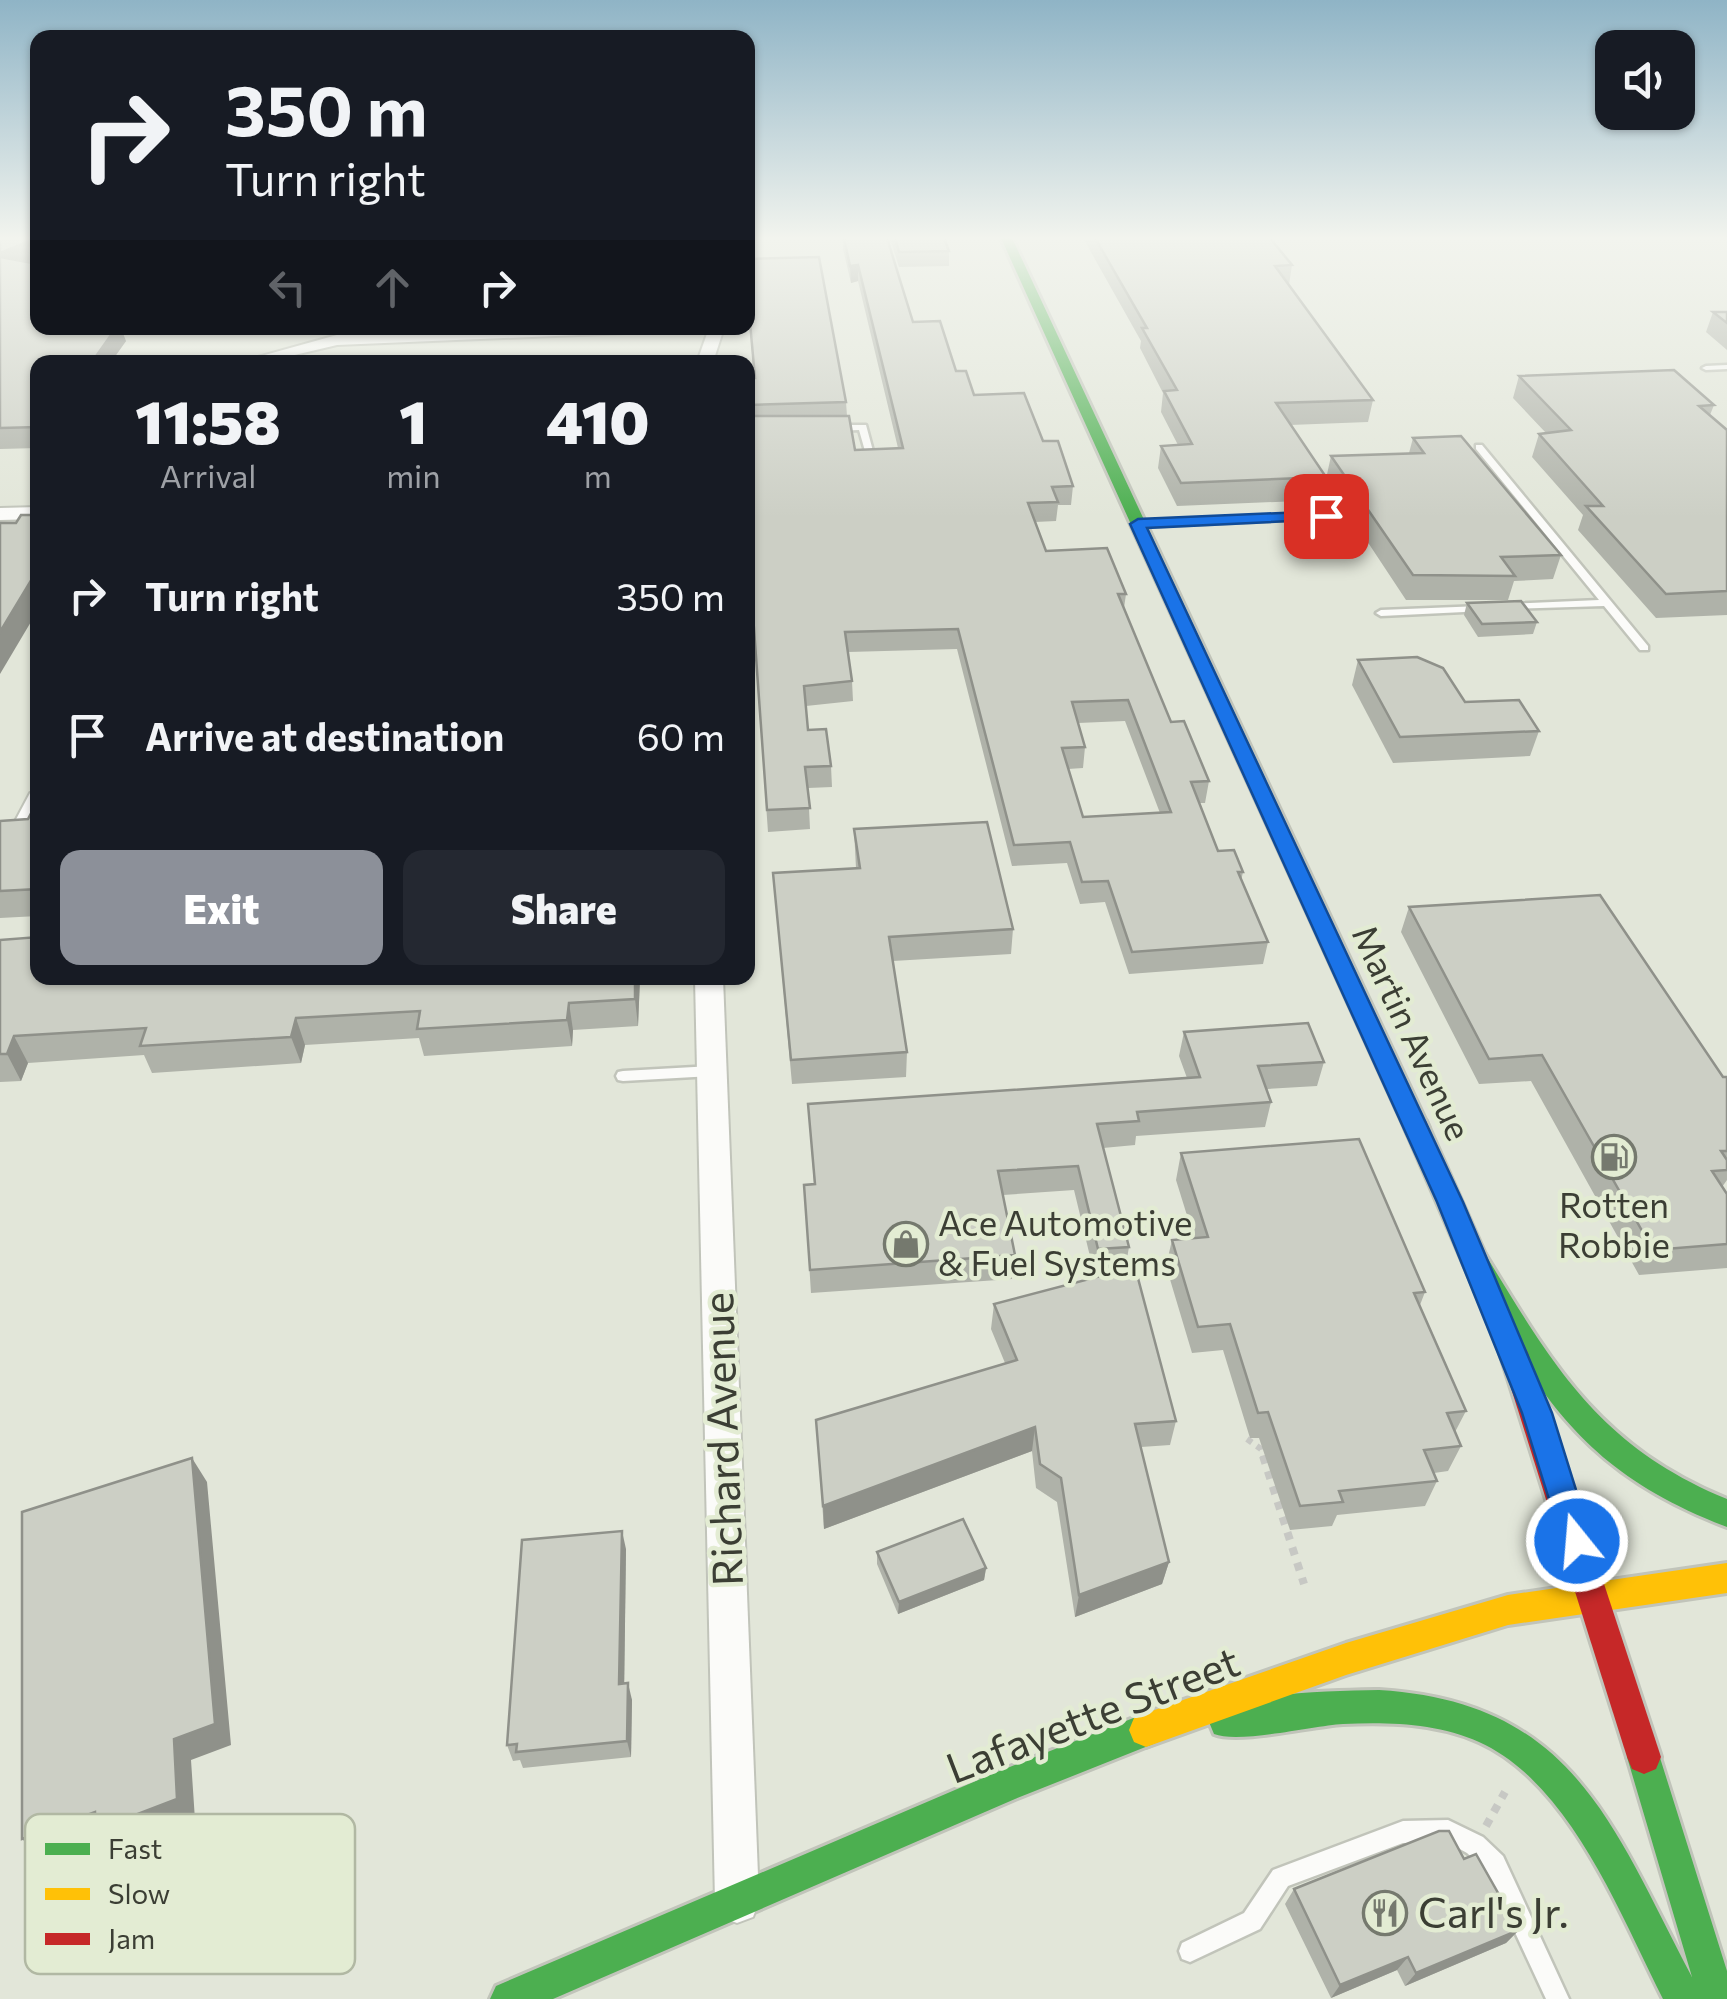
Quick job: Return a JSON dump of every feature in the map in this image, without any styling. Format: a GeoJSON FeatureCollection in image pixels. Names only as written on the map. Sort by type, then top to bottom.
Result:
{"type":"FeatureCollection","features":[{"type":"Feature","properties":{"kind":"street","name":"Martin Avenue"},"geometry":{"type":"LineString","coordinates":[[1049,331],[1476,1262],[1537,1413],[1717,1999]]}},
{"type":"Feature","properties":{"kind":"street"},"geometry":{"type":"LineString","coordinates":[[272,355],[352,338],[434,335]]}},
{"type":"Feature","properties":{"kind":"street"},"geometry":{"type":"LineString","coordinates":[[0,514],[30,513]]}},
{"type":"Feature","properties":{"kind":"street"},"geometry":{"type":"LineString","coordinates":[[25,825],[30,815]]}},
{"type":"Feature","properties":{"kind":"street","name":"Richard Avenue"},"geometry":{"type":"LineString","coordinates":[[709,985],[737,1901]]}},
{"type":"Feature","properties":{"kind":"street"},"geometry":{"type":"LineString","coordinates":[[1476,1262],[1559,1394],[1619,1462],[1664,1492],[1727,1513]]}},
{"type":"Feature","properties":{"kind":"street","name":"Lafayette Street"},"geometry":{"type":"LineString","coordinates":[[509,1999],[1126,1737],[1404,1640],[1508,1610],[1727,1578]]}},
{"type":"Feature","properties":{"kind":"street"},"geometry":{"type":"LineString","coordinates":[[1126,1737],[1304,1711],[1362,1707],[1412,1709],[1469,1723],[1522,1749],[1585,1821],[1683,1999]]}},
{"type":"Feature","properties":{"kind":"lane"},"geometry":{"type":"LineString","coordinates":[[1706,368],[1727,367]]}},
{"type":"Feature","properties":{"kind":"lane"},"geometry":{"type":"LineString","coordinates":[[825,428],[863,427],[868,451]]}},
{"type":"Feature","properties":{"kind":"lane"},"geometry":{"type":"LineString","coordinates":[[1479,447],[1644,648]]}},
{"type":"Feature","properties":{"kind":"lane"},"geometry":{"type":"LineString","coordinates":[[1138,524],[1326,516]]}},
{"type":"Feature","properties":{"kind":"lane"},"geometry":{"type":"LineString","coordinates":[[1381,613],[1606,603]]}},
{"type":"Feature","properties":{"kind":"lane"},"geometry":{"type":"LineString","coordinates":[[622,1076],[712,1071]]}},
{"type":"Feature","properties":{"kind":"lane"},"geometry":{"type":"LineString","coordinates":[[1190,1951],[1252,1921],[1281,1878],[1403,1832],[1448,1831],[1475,1845],[1495,1864],[1558,1999]]}},
{"type":"Feature","properties":{"kind":"path"},"geometry":{"type":"LineString","coordinates":[[1247,1439],[1261,1449],[1304,1584]]}},
{"type":"Feature","properties":{"kind":"building"},"geometry":{"type":"Polygon","coordinates":[[[0,331],[111,335],[97,355],[30,355],[30,427],[0,428],[0,331]]]}},
{"type":"Feature","properties":{"kind":"building"},"geometry":{"type":"Polygon","coordinates":[[[755,331],[833,331],[846,402],[755,405],[751,335],[755,331]]]}},
{"type":"Feature","properties":{"kind":"building"},"geometry":{"type":"Polygon","coordinates":[[[874,331],[943,331],[956,371],[966,371],[974,395],[1024,393],[1043,441],[1058,441],[1073,486],[1052,487],[1058,502],[1028,503],[1046,551],[1107,548],[1126,594],[1118,594],[1171,722],[1184,721],[1209,781],[1191,782],[1218,851],[1234,850],[1243,872],[1238,872],[1268,942],[1132,952],[1108,881],[1082,882],[1070,842],[1014,845],[958,629],[845,632],[852,681],[804,686],[808,730],[826,729],[831,766],[805,767],[810,808],[767,810],[755,643],[755,416],[849,416],[855,450],[903,448],[874,331]],[[1128,700],[1072,702],[1085,747],[1062,748],[1083,817],[1171,812],[1128,700]]]}},
{"type":"Feature","properties":{"kind":"building"},"geometry":{"type":"Polygon","coordinates":[[[1144,331],[1323,331],[1373,400],[1276,403],[1326,477],[1181,483],[1161,446],[1192,444],[1164,391],[1177,390],[1144,331]]]}},
{"type":"Feature","properties":{"kind":"building"},"geometry":{"type":"Polygon","coordinates":[[[1674,370],[1714,405],[1699,406],[1727,430],[1727,591],[1666,594],[1586,506],[1603,506],[1539,434],[1571,430],[1519,376],[1674,370]]]}},
{"type":"Feature","properties":{"kind":"building"},"geometry":{"type":"Polygon","coordinates":[[[1461,436],[1561,555],[1501,557],[1515,576],[1413,575],[1331,456],[1424,453],[1413,438],[1461,436]]]}},
{"type":"Feature","properties":{"kind":"building"},"geometry":{"type":"Polygon","coordinates":[[[21,515],[30,515],[30,582],[0,632],[0,523],[16,523],[21,515]]]}},
{"type":"Feature","properties":{"kind":"building"},"geometry":{"type":"Polygon","coordinates":[[[1521,601],[1537,622],[1482,624],[1467,603],[1521,601]]]}},
{"type":"Feature","properties":{"kind":"building"},"geometry":{"type":"Polygon","coordinates":[[[1417,657],[1443,668],[1465,702],[1519,700],[1539,731],[1400,737],[1358,660],[1417,657]]]}},
{"type":"Feature","properties":{"kind":"building"},"geometry":{"type":"Polygon","coordinates":[[[30,815],[30,889],[0,891],[0,821],[28,819],[30,815]]]}},
{"type":"Feature","properties":{"kind":"building"},"geometry":{"type":"Polygon","coordinates":[[[987,822],[1013,929],[889,937],[907,1052],[791,1060],[773,873],[860,868],[854,829],[987,822]]]}},
{"type":"Feature","properties":{"kind":"building"},"geometry":{"type":"Polygon","coordinates":[[[1600,895],[1723,1077],[1727,1077],[1727,1151],[1721,1151],[1727,1160],[1727,1170],[1712,1171],[1727,1194],[1727,1244],[1653,1250],[1542,1055],[1489,1059],[1409,907],[1600,895]]]}},
{"type":"Feature","properties":{"kind":"building"},"geometry":{"type":"Polygon","coordinates":[[[30,938],[30,985],[635,985],[635,999],[569,1003],[567,1020],[417,1029],[420,1011],[296,1018],[291,1037],[140,1046],[146,1028],[14,1036],[7,1054],[0,1054],[0,940],[30,938]]]}},
{"type":"Feature","properties":{"kind":"building"},"geometry":{"type":"Polygon","coordinates":[[[1308,1023],[1324,1062],[1258,1066],[1271,1102],[1137,1112],[1139,1121],[1097,1124],[1129,1247],[1098,1249],[1078,1166],[998,1171],[1015,1255],[810,1270],[804,1185],[815,1184],[808,1104],[1200,1077],[1184,1032],[1308,1023]]]}},
{"type":"Feature","properties":{"kind":"building"},"geometry":{"type":"Polygon","coordinates":[[[1359,1139],[1425,1292],[1414,1293],[1466,1411],[1447,1413],[1461,1446],[1424,1450],[1437,1481],[1339,1491],[1343,1502],[1300,1506],[1268,1412],[1258,1413],[1230,1324],[1198,1327],[1172,1240],[1208,1237],[1181,1153],[1359,1139]]]}},
{"type":"Feature","properties":{"kind":"building"},"geometry":{"type":"Polygon","coordinates":[[[1135,1267],[1176,1421],[1135,1424],[1169,1562],[1079,1595],[1061,1478],[1040,1464],[1035,1427],[823,1506],[816,1420],[1017,1360],[994,1304],[1135,1267]]]}},
{"type":"Feature","properties":{"kind":"building"},"geometry":{"type":"Polygon","coordinates":[[[192,1458],[215,1724],[174,1739],[177,1799],[138,1814],[25,1814],[22,1839],[22,1512],[192,1458]]]}},
{"type":"Feature","properties":{"kind":"building"},"geometry":{"type":"Polygon","coordinates":[[[963,1519],[986,1568],[899,1602],[877,1552],[963,1519]]]}},
{"type":"Feature","properties":{"kind":"building"},"geometry":{"type":"Polygon","coordinates":[[[622,1531],[619,1684],[628,1683],[627,1741],[516,1752],[517,1744],[507,1745],[522,1540],[622,1531]]]}},
{"type":"Feature","properties":{"kind":"building"},"geometry":{"type":"Polygon","coordinates":[[[1439,1831],[1449,1831],[1464,1859],[1476,1854],[1519,1930],[1416,1973],[1408,1957],[1340,1985],[1294,1889],[1439,1831]]]}},
{"type":"Feature","properties":{"kind":"traffic: fast"},"geometry":{"type":"LineString","coordinates":[[1049,331],[1417,1128]]}},
{"type":"Feature","properties":{"kind":"traffic: fast"},"geometry":{"type":"LineString","coordinates":[[1476,1262],[1550,1381],[1605,1444],[1679,1493],[1727,1513]]}},
{"type":"Feature","properties":{"kind":"traffic: fast"},"geometry":{"type":"LineString","coordinates":[[1226,1722],[1340,1708],[1417,1709],[1455,1716],[1490,1729],[1523,1749],[1548,1771],[1593,1831],[1683,1999]]}},
{"type":"Feature","properties":{"kind":"traffic: fast"},"geometry":{"type":"LineString","coordinates":[[509,1999],[1009,1784],[1146,1730]]}},
{"type":"Feature","properties":{"kind":"traffic: fast"},"geometry":{"type":"LineString","coordinates":[[1644,1757],[1717,1999]]}},
{"type":"Feature","properties":{"kind":"traffic: slow"},"geometry":{"type":"LineString","coordinates":[[1146,1730],[1346,1659],[1508,1610],[1727,1578]]}},
{"type":"Feature","properties":{"kind":"traffic: jam"},"geometry":{"type":"LineString","coordinates":[[1417,1128],[1487,1288]]}},
{"type":"Feature","properties":{"kind":"traffic: jam"},"geometry":{"type":"LineString","coordinates":[[1514,1353],[1644,1757]]}},
{"type":"Feature","properties":{"kind":"place","name":"Rotten Robbie"},"geometry":{"type":"Point","coordinates":[1614,1157]}},
{"type":"Feature","properties":{"kind":"place","name":"Ace Automotive & Fuel Systems"},"geometry":{"type":"Point","coordinates":[906,1244]}},
{"type":"Feature","properties":{"kind":"place","name":"Carl's Jr."},"geometry":{"type":"Point","coordinates":[1385,1913]}},
{"type":"Feature","properties":{"kind":"route"},"geometry":{"type":"LineString","coordinates":[[1326,516],[1138,524],[1450,1202],[1537,1413],[1577,1541]]}}]}
